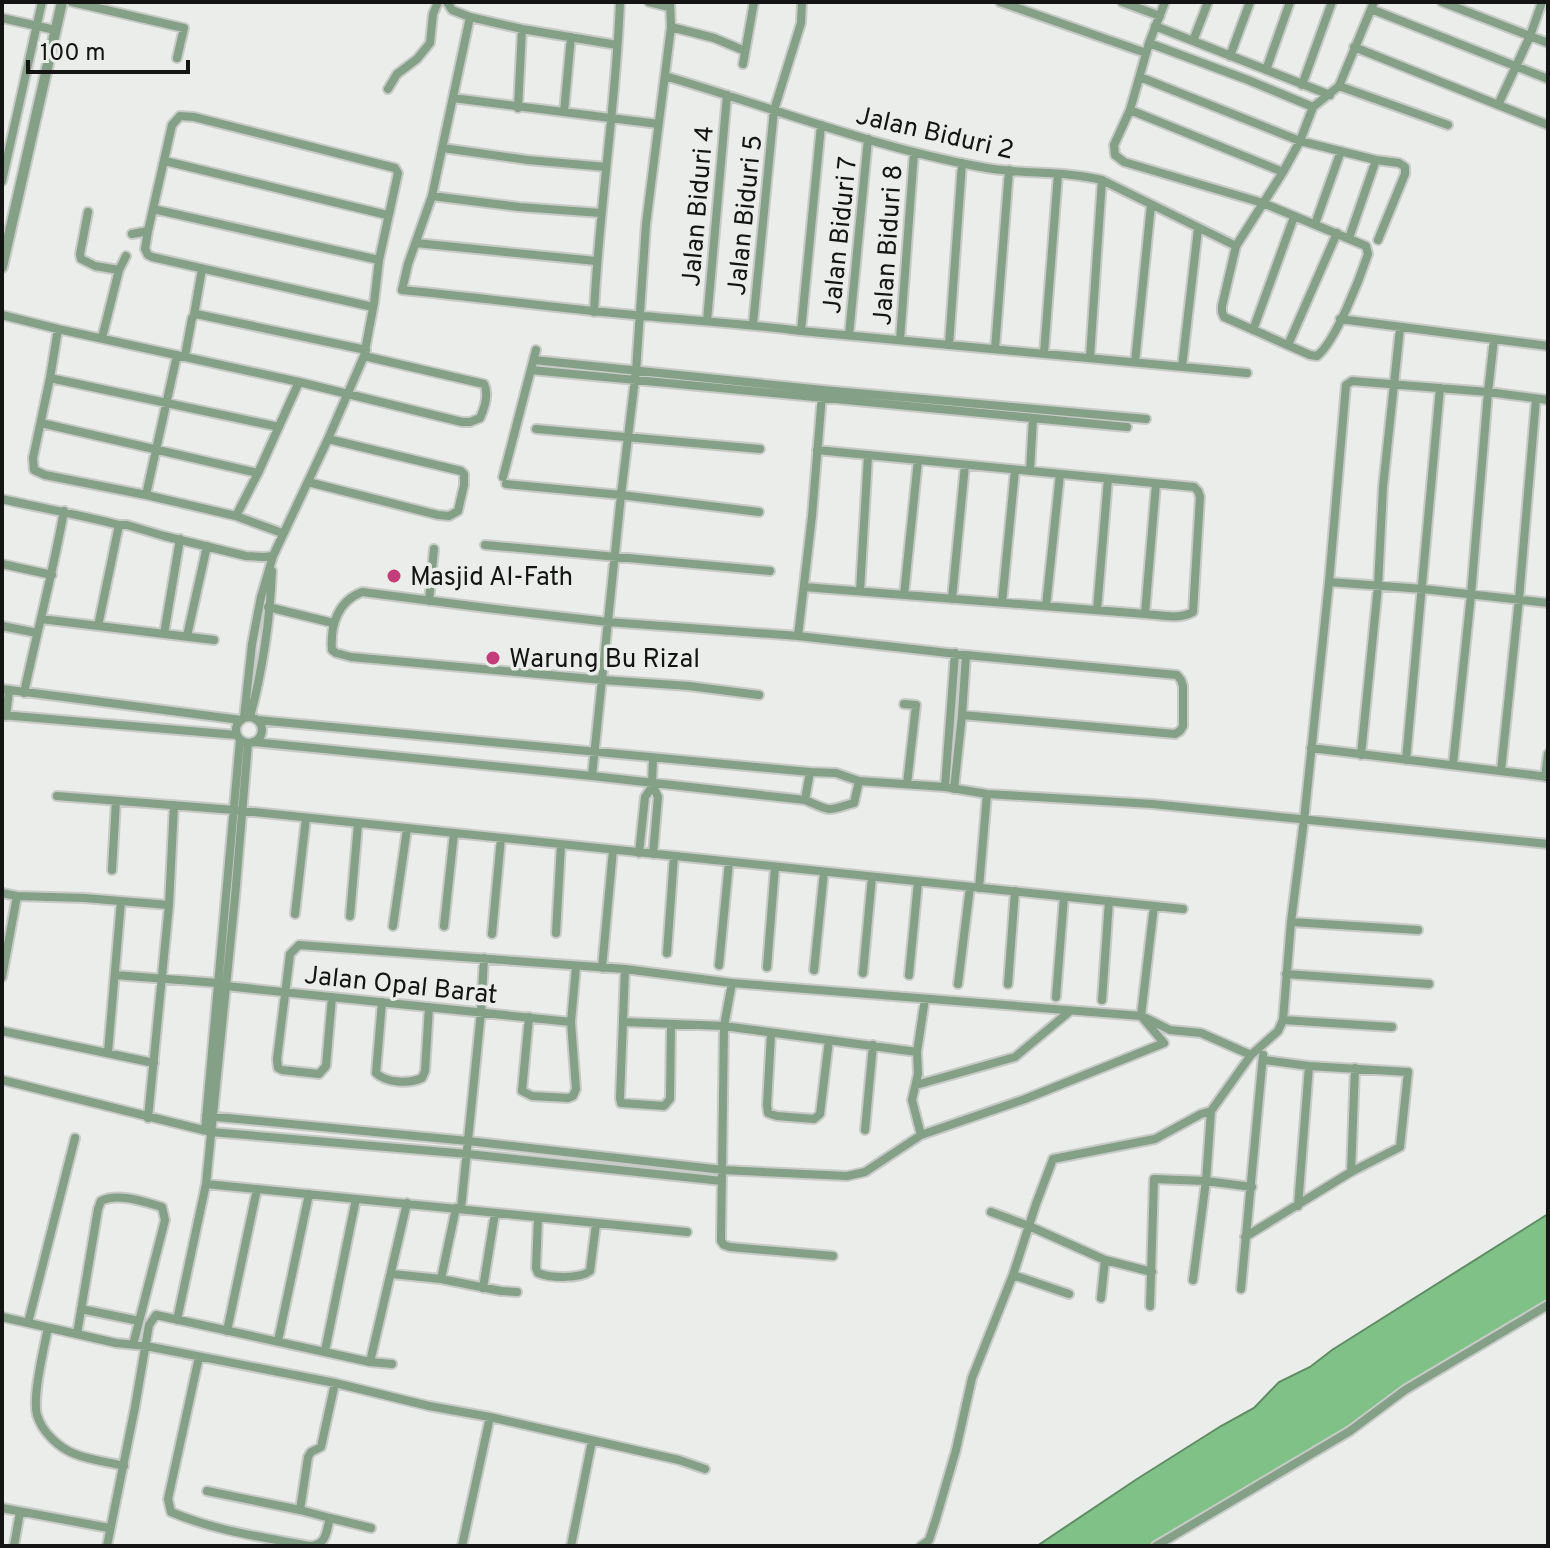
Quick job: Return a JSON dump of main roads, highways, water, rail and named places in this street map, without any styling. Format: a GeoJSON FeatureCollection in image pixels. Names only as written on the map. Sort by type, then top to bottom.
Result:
{"type":"FeatureCollection","features":[{"type":"Feature","properties":{"kind":"place","name":"Masjid Al-Fath"},"geometry":{"type":"Point","coordinates":[394,576]}},
{"type":"Feature","properties":{"kind":"place","name":"Warung Bu Rizal"},"geometry":{"type":"Point","coordinates":[493,658]}}]}
